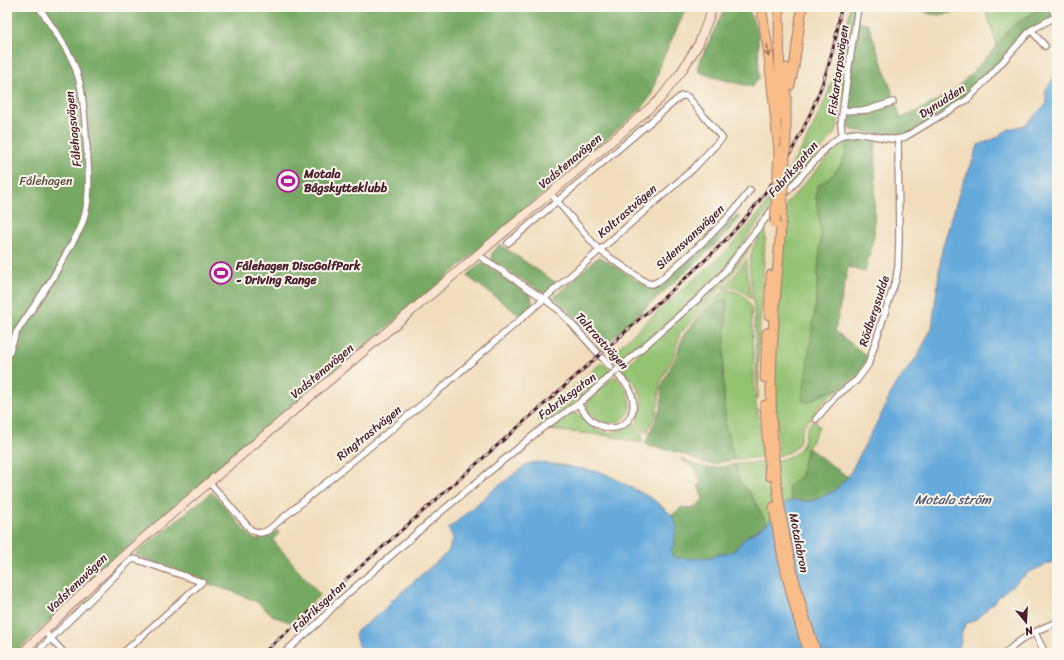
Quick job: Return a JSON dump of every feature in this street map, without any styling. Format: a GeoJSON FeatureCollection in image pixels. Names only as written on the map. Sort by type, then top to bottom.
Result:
{"type":"FeatureCollection","features":[{"type":"Feature","properties":{"kind":"highway"},"geometry":{"type":"LineString","coordinates":[[760,7],[768,48],[779,151]]}},
{"type":"Feature","properties":{"kind":"highway"},"geometry":{"type":"LineString","coordinates":[[770,434],[766,361],[779,151],[779,7]]}},
{"type":"Feature","properties":{"kind":"highway"},"geometry":{"type":"LineString","coordinates":[[770,434],[772,360],[786,138],[787,98],[785,7]]}},
{"type":"Feature","properties":{"kind":"highway"},"geometry":{"type":"LineString","coordinates":[[787,98],[794,67],[802,7]]}},
{"type":"Feature","properties":{"kind":"highway","name":"Motalabron"},"geometry":{"type":"LineString","coordinates":[[770,434],[772,497],[781,552],[794,604],[809,653]]}},
{"type":"Feature","properties":{"kind":"highway","name":"Motalabron"},"geometry":{"type":"LineString","coordinates":[[770,434],[778,496],[788,550],[798,596],[816,653]]}},
{"type":"Feature","properties":{"kind":"main road","name":"Vadstenavägen"},"geometry":{"type":"LineString","coordinates":[[22,653],[116,562],[660,99],[681,72],[699,43],[712,7]]}},
{"type":"Feature","properties":{"kind":"street","name":"Fålehagsvägen"},"geometry":{"type":"LineString","coordinates":[[7,358],[16,333],[52,279],[80,229],[89,194],[88,160],[80,82],[73,61],[39,7]]}},
{"type":"Feature","properties":{"kind":"street","name":"Fiskartorpsvägen"},"geometry":{"type":"LineString","coordinates":[[842,135],[842,112],[858,7]]}},
{"type":"Feature","properties":{"kind":"street"},"geometry":{"type":"LineString","coordinates":[[1051,7],[1056,17]]}},
{"type":"Feature","properties":{"kind":"street","name":"Dynudden"},"geometry":{"type":"LineString","coordinates":[[898,140],[968,99],[1031,30],[1056,17]]}},
{"type":"Feature","properties":{"kind":"street"},"geometry":{"type":"LineString","coordinates":[[1031,30],[1045,46]]}},
{"type":"Feature","properties":{"kind":"street","name":"Vadstenavägen"},"geometry":{"type":"LineString","coordinates":[[508,243],[678,98],[686,96],[722,138]]}},
{"type":"Feature","properties":{"kind":"street"},"geometry":{"type":"LineString","coordinates":[[842,112],[867,110],[894,102]]}},
{"type":"Feature","properties":{"kind":"street"},"geometry":{"type":"LineString","coordinates":[[842,135],[857,133],[898,140]]}},
{"type":"Feature","properties":{"kind":"street","name":"Fabriksgatan"},"geometry":{"type":"LineString","coordinates":[[284,653],[319,622],[337,603],[436,516],[542,429],[578,404],[699,298],[722,275],[757,228],[793,184],[827,147],[842,135]]}},
{"type":"Feature","properties":{"kind":"street","name":"Koltrastvägen"},"geometry":{"type":"LineString","coordinates":[[544,299],[702,160],[722,138]]}},
{"type":"Feature","properties":{"kind":"street","name":"Rödbergsudde"},"geometry":{"type":"LineString","coordinates":[[816,419],[836,396],[857,380],[868,365],[896,279],[899,239],[898,140]]}},
{"type":"Feature","properties":{"kind":"street","name":"Sidensvansvägen"},"geometry":{"type":"LineString","coordinates":[[550,193],[599,250],[647,283],[656,283],[725,221],[750,190]]}},
{"type":"Feature","properties":{"kind":"street","name":"Taltrastvägen"},"geometry":{"type":"LineString","coordinates":[[478,255],[544,299],[566,317],[627,385],[633,396],[634,402],[633,411],[629,419],[614,428],[602,427],[594,423],[578,404]]}},
{"type":"Feature","properties":{"kind":"street","name":"Ringtrastvägen"},"geometry":{"type":"LineString","coordinates":[[209,482],[252,530],[260,533],[267,531],[437,392],[544,299]]}},
{"type":"Feature","properties":{"kind":"street","name":"Vadstenavägen"},"geometry":{"type":"LineString","coordinates":[[36,653],[129,562],[135,559],[202,582],[123,653]]}},
{"type":"Feature","properties":{"kind":"street"},"geometry":{"type":"LineString","coordinates":[[1006,653],[1017,642],[1057,622]]}},
{"type":"Feature","properties":{"kind":"street"},"geometry":{"type":"LineString","coordinates":[[44,631],[64,653]]}},
{"type":"Feature","properties":{"kind":"street"},"geometry":{"type":"LineString","coordinates":[[1035,633],[1045,653]]}},
{"type":"Feature","properties":{"kind":"green space","name":"Fålehagen"},"geometry":{"type":"Polygon","coordinates":[[[7,7],[687,7],[662,60],[651,96],[640,110],[475,253],[111,562],[16,653],[7,653],[7,7]]]}},
{"type":"Feature","properties":{"kind":"green space"},"geometry":{"type":"Polygon","coordinates":[[[725,7],[748,7],[758,34],[759,78],[752,87],[699,72],[698,65],[725,7]]]}},
{"type":"Feature","properties":{"kind":"green space"},"geometry":{"type":"Polygon","coordinates":[[[850,7],[856,7],[851,28],[837,129],[834,135],[791,183],[755,227],[721,273],[680,312],[618,364],[610,355],[725,252],[748,227],[789,170],[807,139],[822,107],[834,75],[844,41],[850,7]]]}},
{"type":"Feature","properties":{"kind":"green space"},"geometry":{"type":"Polygon","coordinates":[[[915,7],[1050,7],[1055,16],[1030,30],[965,99],[905,138],[852,130],[846,127],[844,121],[858,23],[868,23],[901,118],[950,94],[997,46],[1011,27],[1039,9],[985,8],[939,15],[930,14],[915,7]]]}},
{"type":"Feature","properties":{"kind":"green space"},"geometry":{"type":"Polygon","coordinates":[[[985,8],[1040,8],[1011,27],[997,46],[985,8]]]}},
{"type":"Feature","properties":{"kind":"green space"},"geometry":{"type":"Polygon","coordinates":[[[852,135],[876,138],[874,236],[865,272],[848,267],[835,331],[868,357],[859,376],[839,389],[825,393],[808,402],[802,401],[816,302],[821,235],[816,197],[817,186],[831,177],[839,168],[847,150],[848,141],[852,135]]]}},
{"type":"Feature","properties":{"kind":"green space"},"geometry":{"type":"Polygon","coordinates":[[[848,139],[846,155],[840,166],[829,179],[823,183],[816,197],[821,235],[808,402],[825,393],[839,389],[816,410],[814,416],[804,424],[799,443],[795,448],[790,452],[778,456],[775,388],[776,353],[786,204],[839,145],[844,144],[848,139]]]}},
{"type":"Feature","properties":{"kind":"green space"},"geometry":{"type":"Polygon","coordinates":[[[737,215],[740,218],[715,245],[604,346],[554,297],[599,256],[652,290],[737,215]]]}},
{"type":"Feature","properties":{"kind":"green space"},"geometry":{"type":"Polygon","coordinates":[[[766,227],[759,338],[758,399],[754,309],[749,265],[753,247],[760,234],[766,227]]]}},
{"type":"Feature","properties":{"kind":"green space"},"geometry":{"type":"Polygon","coordinates":[[[758,230],[746,254],[733,273],[680,334],[673,358],[661,380],[656,414],[647,432],[643,430],[637,420],[642,407],[641,395],[636,386],[622,369],[722,279],[737,262],[758,230]]]}},
{"type":"Feature","properties":{"kind":"green space"},"geometry":{"type":"Polygon","coordinates":[[[500,244],[558,284],[546,294],[493,262],[492,254],[500,244]]]}},
{"type":"Feature","properties":{"kind":"green space"},"geometry":{"type":"Polygon","coordinates":[[[747,258],[746,268],[751,299],[738,289],[722,289],[735,275],[747,258]]]}},
{"type":"Feature","properties":{"kind":"green space"},"geometry":{"type":"Polygon","coordinates":[[[482,262],[530,293],[532,304],[521,316],[467,276],[482,262]]]}},
{"type":"Feature","properties":{"kind":"green space"},"geometry":{"type":"Polygon","coordinates":[[[726,290],[735,291],[742,294],[751,308],[755,394],[759,417],[762,457],[734,460],[725,423],[723,370],[727,307],[726,300],[720,301],[709,311],[706,308],[718,295],[726,290]]]}},
{"type":"Feature","properties":{"kind":"green space"},"geometry":{"type":"Polygon","coordinates":[[[720,300],[726,300],[727,307],[723,370],[725,423],[734,460],[712,464],[703,463],[681,453],[645,444],[661,407],[662,387],[664,380],[675,359],[683,336],[706,308],[709,311],[720,300]]]}},
{"type":"Feature","properties":{"kind":"green space"},"geometry":{"type":"Polygon","coordinates":[[[602,362],[610,371],[567,408],[542,424],[538,420],[602,362]]]}},
{"type":"Feature","properties":{"kind":"green space"},"geometry":{"type":"Polygon","coordinates":[[[615,376],[628,393],[630,408],[627,415],[623,419],[609,423],[602,422],[590,414],[587,404],[592,396],[615,376]]]}},
{"type":"Feature","properties":{"kind":"green space"},"geometry":{"type":"Polygon","coordinates":[[[571,413],[580,415],[597,430],[608,433],[619,431],[634,421],[642,434],[641,443],[603,435],[547,429],[571,413]]]}},
{"type":"Feature","properties":{"kind":"green space"},"geometry":{"type":"Polygon","coordinates":[[[815,420],[819,427],[808,448],[801,476],[788,487],[792,500],[783,505],[767,524],[751,495],[739,481],[735,464],[762,463],[783,459],[792,455],[799,451],[803,444],[809,424],[815,420]]]}},
{"type":"Feature","properties":{"kind":"green space"},"geometry":{"type":"Polygon","coordinates":[[[808,448],[848,477],[833,492],[809,502],[792,500],[788,487],[801,476],[808,448]]]}},
{"type":"Feature","properties":{"kind":"green space"},"geometry":{"type":"Polygon","coordinates":[[[681,458],[701,466],[713,468],[735,464],[739,481],[751,495],[767,524],[748,535],[735,550],[727,553],[712,557],[693,559],[672,556],[671,549],[675,544],[674,539],[677,527],[672,515],[682,507],[690,509],[697,506],[703,499],[698,486],[701,481],[695,470],[681,458]]]}},
{"type":"Feature","properties":{"kind":"green space"},"geometry":{"type":"Polygon","coordinates":[[[212,492],[250,536],[256,540],[269,536],[277,530],[279,533],[273,540],[320,595],[290,622],[275,617],[257,602],[234,592],[199,581],[135,554],[212,492]]]}},
{"type":"Feature","properties":{"kind":"water","name":"Motala ström"},"geometry":{"type":"Polygon","coordinates":[[[1057,73],[1057,560],[1029,572],[1005,591],[978,618],[966,624],[962,632],[961,642],[957,653],[366,653],[358,645],[355,635],[358,630],[391,604],[390,602],[448,552],[453,537],[448,529],[492,491],[529,463],[538,462],[604,473],[653,499],[672,515],[677,527],[674,539],[675,544],[671,549],[672,556],[676,558],[691,559],[710,557],[734,551],[745,538],[767,524],[783,505],[792,500],[809,502],[833,492],[848,477],[884,409],[893,388],[917,357],[932,328],[942,249],[960,190],[978,145],[994,139],[1009,129],[1025,125],[1047,103],[1045,91],[1057,73]]]}},
{"type":"Feature","properties":{"kind":"railway"},"geometry":{"type":"LineString","coordinates":[[263,653],[690,274],[733,232],[753,209],[772,183],[789,156],[804,127],[828,68],[836,37],[841,7]]}},
{"type":"Feature","properties":{"kind":"place","name":"Motala Bågskytteklubb"},"geometry":{"type":"Point","coordinates":[288,181]}},
{"type":"Feature","properties":{"kind":"place","name":"Fålehagen DiscGolfPark - Driving Range"},"geometry":{"type":"Point","coordinates":[221,273]}}]}
